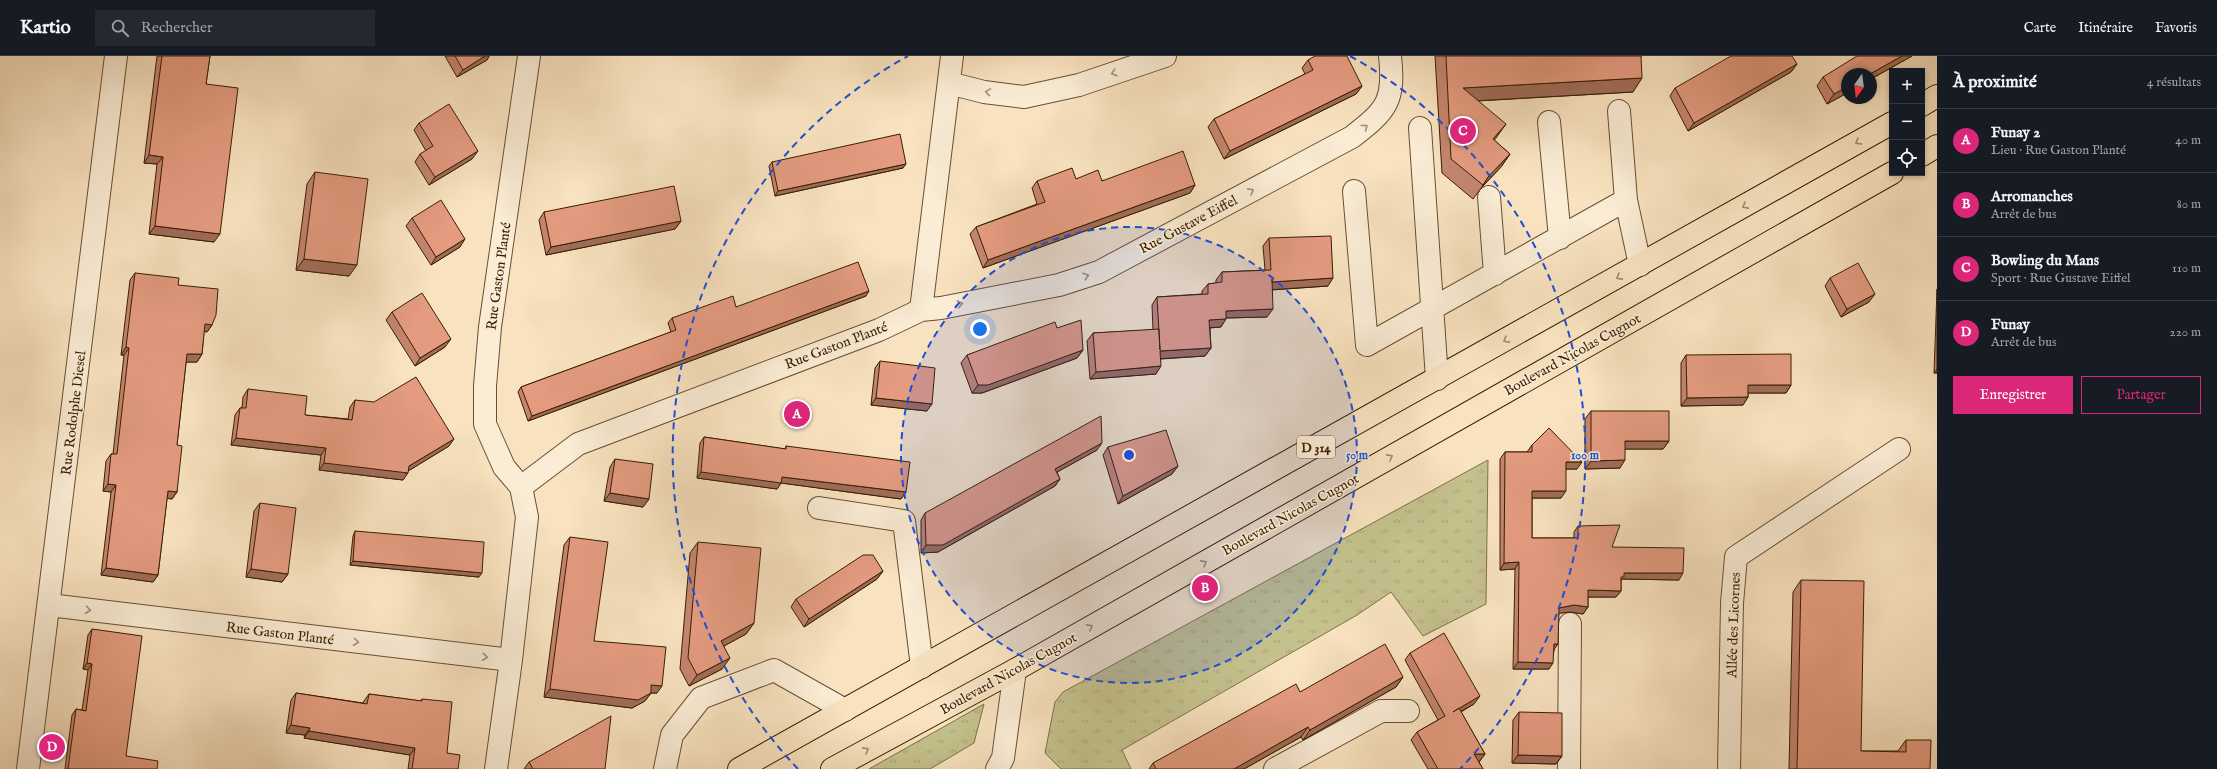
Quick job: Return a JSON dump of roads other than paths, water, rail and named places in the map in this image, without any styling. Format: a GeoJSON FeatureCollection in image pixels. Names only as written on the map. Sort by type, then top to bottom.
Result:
{"type":"FeatureCollection","features":[{"type":"Feature","properties":{"kind":"main road"},"geometry":{"type":"LineString","coordinates":[[1924,104],[1937,96]]}},
{"type":"Feature","properties":{"kind":"main road","name":"D 314"},"geometry":{"type":"LineString","coordinates":[[739,769],[1889,125]]}},
{"type":"Feature","properties":{"kind":"main road"},"geometry":{"type":"LineString","coordinates":[[1925,153],[1937,146]]}},
{"type":"Feature","properties":{"kind":"main road","name":"Boulevard Nicolas Cugnot"},"geometry":{"type":"LineString","coordinates":[[832,769],[1015,670],[1889,175]]}},
{"type":"Feature","properties":{"kind":"street","name":"Rue Rodolphe Diesel"},"geometry":{"type":"LineString","coordinates":[[28,769],[116,56]]}},
{"type":"Feature","properties":{"kind":"street","name":"Rue Gaston Planté"},"geometry":{"type":"LineString","coordinates":[[496,769],[511,660],[527,517],[521,487],[504,467],[485,424],[485,386],[490,327],[529,56]]}},
{"type":"Feature","properties":{"kind":"street"},"geometry":{"type":"LineString","coordinates":[[921,310],[952,56]]}},
{"type":"Feature","properties":{"kind":"street"},"geometry":{"type":"LineString","coordinates":[[949,83],[984,92],[1024,97],[1079,85],[1165,56]]}},
{"type":"Feature","properties":{"kind":"street","name":"Rue Gustave Eiffel"},"geometry":{"type":"LineString","coordinates":[[921,310],[941,308],[1059,285],[1099,272],[1352,137],[1378,117],[1392,89],[1390,56]]}},
{"type":"Feature","properties":{"kind":"street"},"geometry":{"type":"LineString","coordinates":[[1619,111],[1626,200],[1640,265]]}},
{"type":"Feature","properties":{"kind":"street"},"geometry":{"type":"LineString","coordinates":[[1549,122],[1560,238]]}},
{"type":"Feature","properties":{"kind":"street"},"geometry":{"type":"LineString","coordinates":[[1420,128],[1437,379]]}},
{"type":"Feature","properties":{"kind":"street"},"geometry":{"type":"LineString","coordinates":[[1354,191],[1368,345],[1626,200]]}},
{"type":"Feature","properties":{"kind":"street"},"geometry":{"type":"LineString","coordinates":[[1489,197],[1495,274]]}},
{"type":"Feature","properties":{"kind":"street","name":"Rue Gaston Planté"},"geometry":{"type":"LineString","coordinates":[[521,487],[578,444],[879,330],[921,310]]}},
{"type":"Feature","properties":{"kind":"street","name":"Allée des Licornes"},"geometry":{"type":"LineString","coordinates":[[1729,769],[1732,603],[1736,557],[1899,449]]}},
{"type":"Feature","properties":{"kind":"street"},"geometry":{"type":"LineString","coordinates":[[818,508],[904,521],[922,666]]}},
{"type":"Feature","properties":{"kind":"street","name":"Rue Gaston Planté"},"geometry":{"type":"LineString","coordinates":[[49,605],[511,660]]}},
{"type":"Feature","properties":{"kind":"street"},"geometry":{"type":"LineString","coordinates":[[1568,769],[1570,624]]}},
{"type":"Feature","properties":{"kind":"street"},"geometry":{"type":"LineString","coordinates":[[665,769],[672,736],[701,698],[774,670],[844,710]]}},
{"type":"Feature","properties":{"kind":"street"},"geometry":{"type":"LineString","coordinates":[[982,769],[1005,765],[1015,670]]}},
{"type":"Feature","properties":{"kind":"street"},"geometry":{"type":"LineString","coordinates":[[1275,769],[1381,711],[1408,711]]}},
{"type":"Feature","properties":{"kind":"place","name":"Bowling du Mans"},"geometry":{"type":"Point","coordinates":[1463,131]}},
{"type":"Feature","properties":{"kind":"place","name":"Funay 2"},"geometry":{"type":"Point","coordinates":[797,414]}},
{"type":"Feature","properties":{"kind":"place","name":"Arromanches"},"geometry":{"type":"Point","coordinates":[1205,588]}},
{"type":"Feature","properties":{"kind":"place","name":"Funay"},"geometry":{"type":"Point","coordinates":[52,747]}}]}
